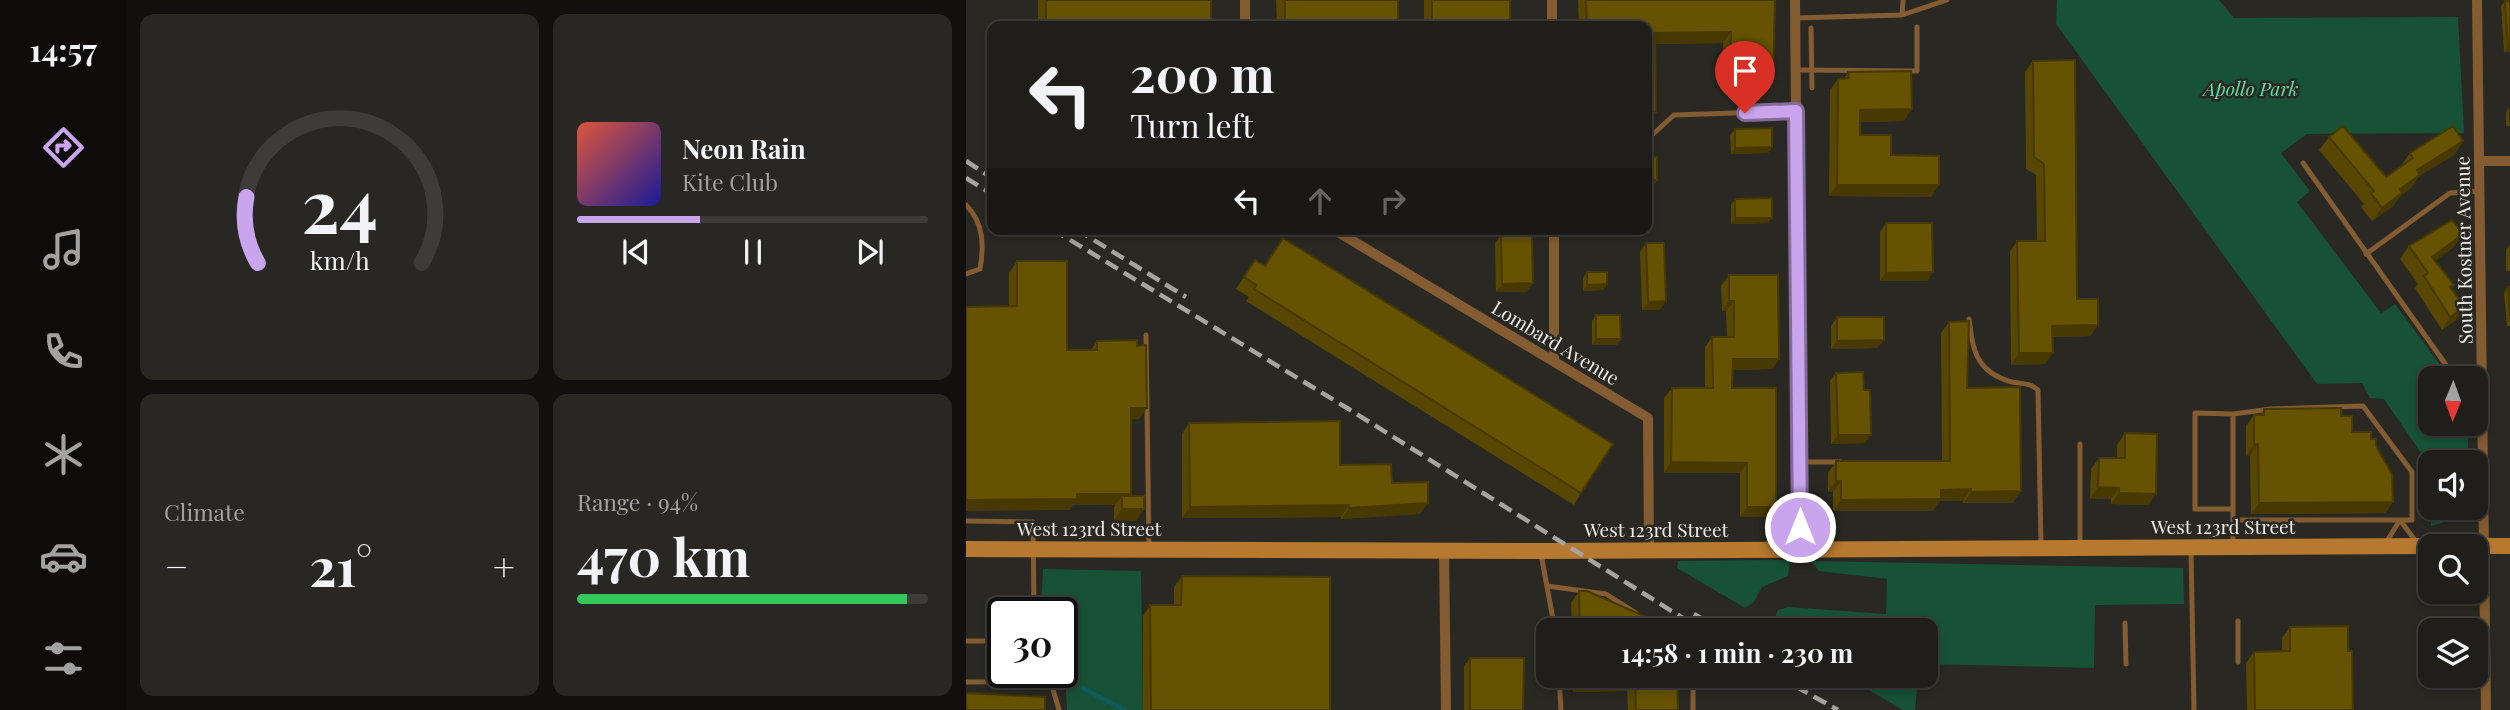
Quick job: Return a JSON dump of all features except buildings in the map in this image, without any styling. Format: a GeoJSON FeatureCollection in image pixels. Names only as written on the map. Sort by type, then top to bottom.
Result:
{"type":"FeatureCollection","features":[{"type":"Feature","properties":{"kind":"street"},"geometry":{"type":"LineString","coordinates":[[1245,0],[1245,21]]}},
{"type":"Feature","properties":{"kind":"street"},"geometry":{"type":"LineString","coordinates":[[1552,0],[1552,21]]}},
{"type":"Feature","properties":{"kind":"street"},"geometry":{"type":"LineString","coordinates":[[1795,0],[1800,549]]}},
{"type":"Feature","properties":{"kind":"street","name":"South Kostner Avenue"},"geometry":{"type":"LineString","coordinates":[[2477,0],[2482,366]]}},
{"type":"Feature","properties":{"kind":"street"},"geometry":{"type":"LineString","coordinates":[[2479,161],[2510,161]]}},
{"type":"Feature","properties":{"kind":"street","name":"Lombard Avenue"},"geometry":{"type":"LineString","coordinates":[[1343,235],[1647,418],[1649,550]]}},
{"type":"Feature","properties":{"kind":"street"},"geometry":{"type":"LineString","coordinates":[[1554,235],[1554,361]]}},
{"type":"Feature","properties":{"kind":"street","name":"South Kostner Avenue"},"geometry":{"type":"LineString","coordinates":[[2483,436],[2484,534]]}},
{"type":"Feature","properties":{"kind":"street","name":"West 123rd Street"},"geometry":{"type":"LineString","coordinates":[[966,549],[1541,551],[2418,546]]}},
{"type":"Feature","properties":{"kind":"street"},"geometry":{"type":"LineString","coordinates":[[2488,546],[2510,546]]}},
{"type":"Feature","properties":{"kind":"street"},"geometry":{"type":"LineString","coordinates":[[1444,549],[1446,710]]}},
{"type":"Feature","properties":{"kind":"street","name":"South Kostner Avenue"},"geometry":{"type":"LineString","coordinates":[[2485,604],[2486,710]]}},
{"type":"Feature","properties":{"kind":"lane"},"geometry":{"type":"LineString","coordinates":[[1902,15],[1903,0]]}},
{"type":"Feature","properties":{"kind":"lane"},"geometry":{"type":"LineString","coordinates":[[1796,18],[1902,15],[1947,0]]}},
{"type":"Feature","properties":{"kind":"lane"},"geometry":{"type":"LineString","coordinates":[[1796,70],[1917,71],[1917,27]]}},
{"type":"Feature","properties":{"kind":"lane"},"geometry":{"type":"LineString","coordinates":[[1811,28],[1812,88]]}},
{"type":"Feature","properties":{"kind":"lane"},"geometry":{"type":"LineString","coordinates":[[1652,135],[1674,115],[1796,111]]}},
{"type":"Feature","properties":{"kind":"lane"},"geometry":{"type":"LineString","coordinates":[[2303,163],[2447,366]]}},
{"type":"Feature","properties":{"kind":"lane"},"geometry":{"type":"LineString","coordinates":[[2367,254],[2450,193],[2480,191]]}},
{"type":"Feature","properties":{"kind":"lane"},"geometry":{"type":"LineString","coordinates":[[966,205],[972,211],[984,243],[980,269],[966,274]]}},
{"type":"Feature","properties":{"kind":"lane"},"geometry":{"type":"LineString","coordinates":[[1969,319],[1973,349],[1979,362],[2003,379],[2033,385],[2038,390],[2041,548]]}},
{"type":"Feature","properties":{"kind":"lane"},"geometry":{"type":"LineString","coordinates":[[1146,335],[1149,375],[1149,549]]}},
{"type":"Feature","properties":{"kind":"lane"},"geometry":{"type":"LineString","coordinates":[[2233,509],[2195,509],[2195,413],[2233,414],[2271,409],[2363,406],[2412,472],[2412,520],[2233,520]]}},
{"type":"Feature","properties":{"kind":"lane"},"geometry":{"type":"LineString","coordinates":[[2233,414],[2233,547]]}},
{"type":"Feature","properties":{"kind":"lane"},"geometry":{"type":"LineString","coordinates":[[2080,444],[2080,548]]}},
{"type":"Feature","properties":{"kind":"lane"},"geometry":{"type":"LineString","coordinates":[[1799,462],[1853,461]]}},
{"type":"Feature","properties":{"kind":"lane"},"geometry":{"type":"LineString","coordinates":[[2400,520],[2418,539]]}},
{"type":"Feature","properties":{"kind":"lane"},"geometry":{"type":"LineString","coordinates":[[2383,546],[2400,520]]}},
{"type":"Feature","properties":{"kind":"lane"},"geometry":{"type":"LineString","coordinates":[[966,521],[1033,522],[1034,597]]}},
{"type":"Feature","properties":{"kind":"lane"},"geometry":{"type":"LineString","coordinates":[[2191,547],[2194,710]]}},
{"type":"Feature","properties":{"kind":"lane"},"geometry":{"type":"LineString","coordinates":[[1541,551],[1553,618]]}},
{"type":"Feature","properties":{"kind":"lane"},"geometry":{"type":"LineString","coordinates":[[1547,586],[1606,594],[1639,615]]}},
{"type":"Feature","properties":{"kind":"lane"},"geometry":{"type":"LineString","coordinates":[[2238,621],[2238,662]]}},
{"type":"Feature","properties":{"kind":"lane"},"geometry":{"type":"LineString","coordinates":[[2125,623],[2126,664]]}},
{"type":"Feature","properties":{"kind":"lane"},"geometry":{"type":"LineString","coordinates":[[966,641],[987,641]]}},
{"type":"Feature","properties":{"kind":"lane"},"geometry":{"type":"LineString","coordinates":[[966,682],[987,682]]}},
{"type":"Feature","properties":{"kind":"lane"},"geometry":{"type":"LineString","coordinates":[[1052,688],[1059,710]]}},
{"type":"Feature","properties":{"kind":"lane"},"geometry":{"type":"LineString","coordinates":[[1560,688],[1561,710]]}},
{"type":"Feature","properties":{"kind":"lane"},"geometry":{"type":"LineString","coordinates":[[1693,688],[1693,710]]}},
{"type":"Feature","properties":{"kind":"green space","name":"Apollo Park"},"geometry":{"type":"Polygon","coordinates":[[[2057,0],[2219,0],[2234,18],[2458,17],[2464,133],[2307,134],[2281,153],[2310,191],[2297,202],[2381,313],[2395,304],[2441,366],[2418,366],[2418,436],[2468,436],[2468,450],[2419,450],[2384,399],[2370,398],[2362,383],[2317,384],[2056,24],[2057,0]]]}},
{"type":"Feature","properties":{"kind":"green space"},"geometry":{"type":"Polygon","coordinates":[[[2431,520],[2451,520],[2431,526],[2431,520]]]}},
{"type":"Feature","properties":{"kind":"green space"},"geometry":{"type":"Polygon","coordinates":[[[1790,560],[1788,576],[1762,587],[1754,602],[1745,608],[1677,568],[1678,561],[1790,560]]]}},
{"type":"Feature","properties":{"kind":"green space"},"geometry":{"type":"Polygon","coordinates":[[[1811,561],[2183,568],[2184,604],[2095,605],[2094,668],[1938,664],[1938,618],[1775,618],[1778,610],[1788,607],[1886,614],[1887,579],[1819,571],[1811,561]]]}},
{"type":"Feature","properties":{"kind":"green space"},"geometry":{"type":"Polygon","coordinates":[[[1043,569],[1141,571],[1143,710],[1067,710],[1066,688],[1078,688],[1078,597],[1042,597],[1043,569]]]}},
{"type":"Feature","properties":{"kind":"green space"},"geometry":{"type":"Polygon","coordinates":[[[1865,688],[1917,688],[1915,710],[1903,710],[1865,688]]]}},
{"type":"Feature","properties":{"kind":"waterway"},"geometry":{"type":"LineString","coordinates":[[1083,688],[1124,710]]}},
{"type":"Feature","properties":{"kind":"railway"},"geometry":{"type":"LineString","coordinates":[[966,161],[987,175]]}},
{"type":"Feature","properties":{"kind":"railway"},"geometry":{"type":"LineString","coordinates":[[966,178],[987,191]]}},
{"type":"Feature","properties":{"kind":"railway"},"geometry":{"type":"LineString","coordinates":[[1062,235],[1347,408],[1683,618]]}},
{"type":"Feature","properties":{"kind":"railway"},"geometry":{"type":"LineString","coordinates":[[1086,235],[1186,297]]}},
{"type":"Feature","properties":{"kind":"railway"},"geometry":{"type":"LineString","coordinates":[[1694,614],[1701,618]]}},
{"type":"Feature","properties":{"kind":"railway"},"geometry":{"type":"LineString","coordinates":[[1799,688],[1838,710]]}},
{"type":"Feature","properties":{"kind":"route"},"geometry":{"type":"LineString","coordinates":[[1745,113],[1796,111],[1800,527]]}}]}
